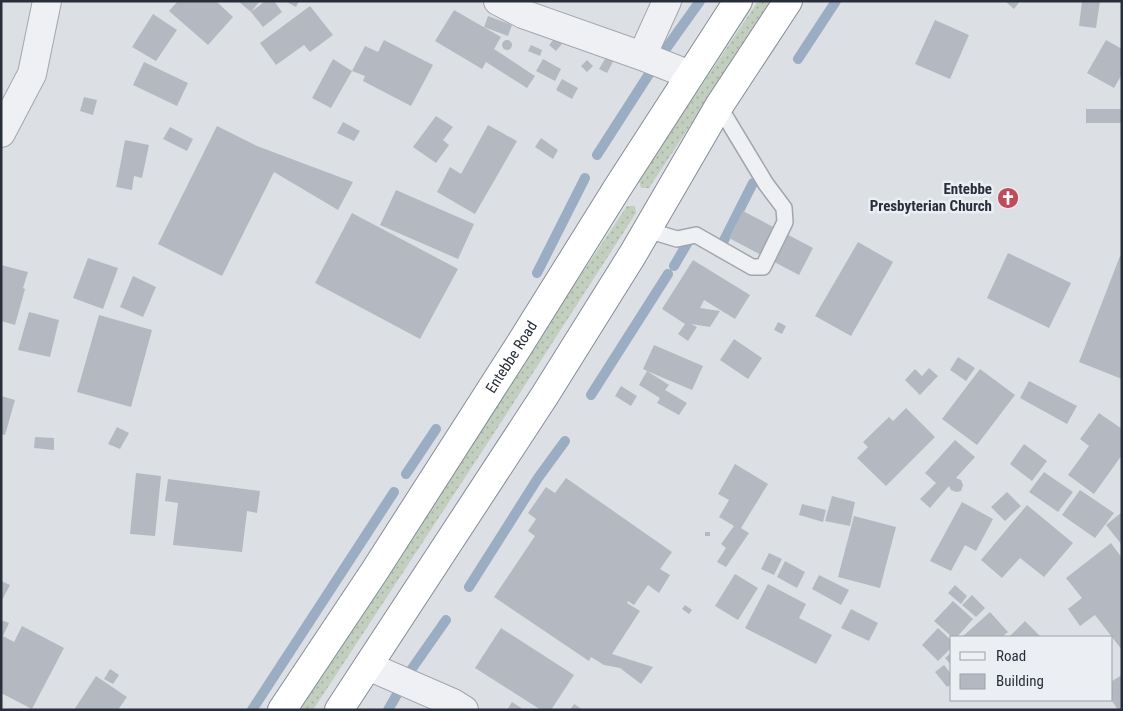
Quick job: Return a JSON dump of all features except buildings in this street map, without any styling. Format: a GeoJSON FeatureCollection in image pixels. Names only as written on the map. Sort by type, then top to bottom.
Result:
{"type":"FeatureCollection","features":[{"type":"Feature","properties":{"kind":"highway","name":"Entebbe Road"},"geometry":{"type":"LineString","coordinates":[[282,710],[379,564],[738,1]]}},
{"type":"Feature","properties":{"kind":"highway"},"geometry":{"type":"LineString","coordinates":[[339,710],[545,395],[647,230],[719,106],[788,1]]}},
{"type":"Feature","properties":{"kind":"street"},"geometry":{"type":"LineString","coordinates":[[1,133],[32,74],[47,1]]}},
{"type":"Feature","properties":{"kind":"street"},"geometry":{"type":"LineString","coordinates":[[498,1],[523,14],[690,75]]}},
{"type":"Feature","properties":{"kind":"street"},"geometry":{"type":"LineString","coordinates":[[642,56],[668,1]]}},
{"type":"Feature","properties":{"kind":"street"},"geometry":{"type":"LineString","coordinates":[[368,666],[454,703],[464,710]]}},
{"type":"Feature","properties":{"kind":"lane"},"geometry":{"type":"LineString","coordinates":[[647,230],[677,239],[696,235],[752,267],[763,267],[785,222],[784,208],[766,184],[719,106]]}},
{"type":"Feature","properties":{"kind":"green space"},"geometry":{"type":"Polygon","coordinates":[[[758,1],[772,1],[649,188],[641,188],[639,181],[641,177],[758,1]]]}},
{"type":"Feature","properties":{"kind":"green space"},"geometry":{"type":"Polygon","coordinates":[[[627,206],[635,206],[636,213],[313,710],[296,710],[546,327],[627,206]]]}},
{"type":"Feature","properties":{"kind":"waterway"},"geometry":{"type":"LineString","coordinates":[[665,50],[700,1]]}},
{"type":"Feature","properties":{"kind":"waterway"},"geometry":{"type":"LineString","coordinates":[[798,59],[836,1]]}},
{"type":"Feature","properties":{"kind":"waterway"},"geometry":{"type":"LineString","coordinates":[[597,155],[651,71]]}},
{"type":"Feature","properties":{"kind":"waterway"},"geometry":{"type":"LineString","coordinates":[[537,273],[585,178]]}},
{"type":"Feature","properties":{"kind":"waterway"},"geometry":{"type":"LineString","coordinates":[[718,252],[753,183]]}},
{"type":"Feature","properties":{"kind":"waterway"},"geometry":{"type":"LineString","coordinates":[[674,266],[688,242]]}},
{"type":"Feature","properties":{"kind":"waterway"},"geometry":{"type":"LineString","coordinates":[[591,395],[668,274]]}},
{"type":"Feature","properties":{"kind":"waterway"},"geometry":{"type":"LineString","coordinates":[[406,474],[436,429]]}},
{"type":"Feature","properties":{"kind":"waterway"},"geometry":{"type":"LineString","coordinates":[[469,587],[538,478],[565,441]]}},
{"type":"Feature","properties":{"kind":"waterway"},"geometry":{"type":"LineString","coordinates":[[252,710],[394,492]]}},
{"type":"Feature","properties":{"kind":"waterway"},"geometry":{"type":"LineString","coordinates":[[388,710],[411,670],[446,620]]}},
{"type":"Feature","properties":{"kind":"place","name":"Entebbe Presbyterian Church"},"geometry":{"type":"Point","coordinates":[1008,198]}}]}
